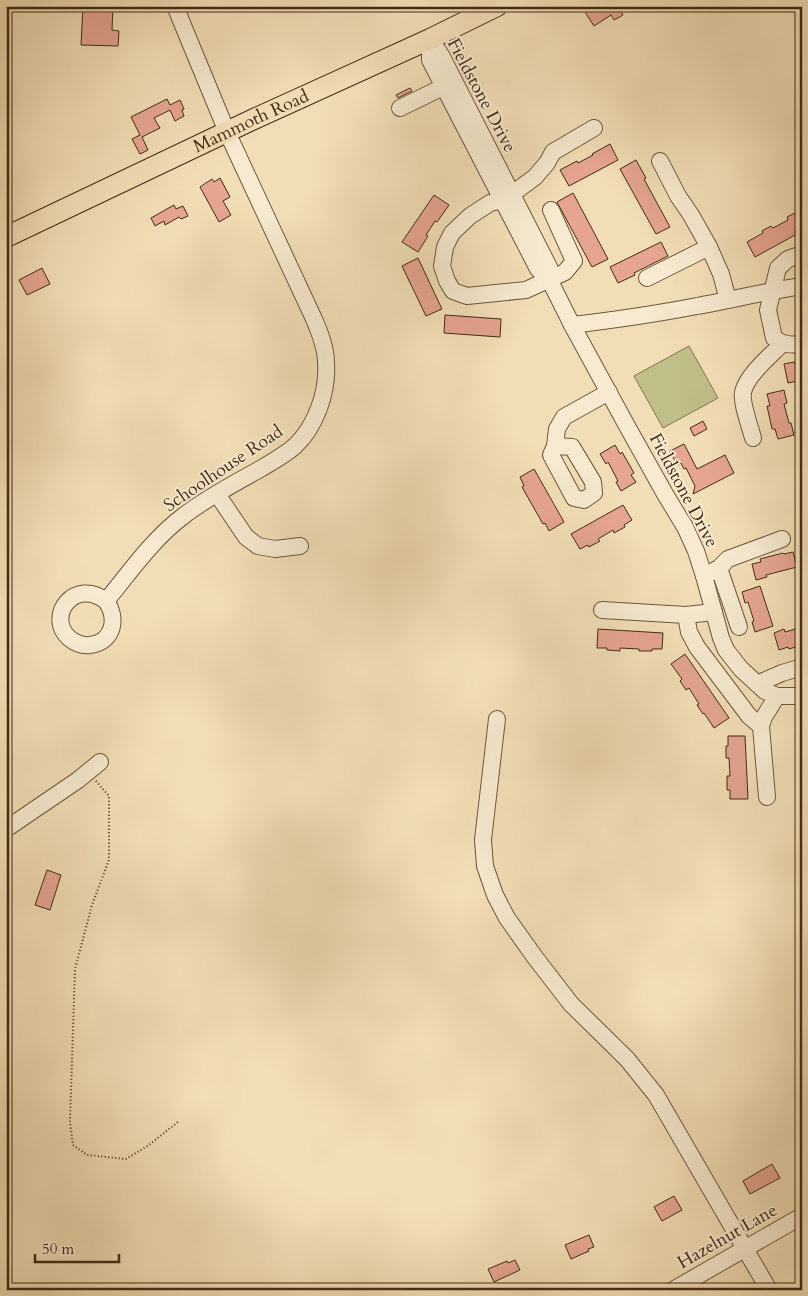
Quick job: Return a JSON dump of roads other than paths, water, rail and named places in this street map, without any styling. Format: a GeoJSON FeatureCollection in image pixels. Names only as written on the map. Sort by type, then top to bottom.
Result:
{"type":"FeatureCollection","features":[{"type":"Feature","properties":{"kind":"main road","name":"Mammoth Road"},"geometry":{"type":"LineString","coordinates":[[6,237],[497,6]]}},
{"type":"Feature","properties":{"kind":"street","name":"Schoolhouse Road"},"geometry":{"type":"LineString","coordinates":[[106,601],[141,557],[181,518],[295,446],[319,410],[325,386],[326,363],[323,341],[228,132],[176,6]]}},
{"type":"Feature","properties":{"kind":"street","name":"Fieldstone Drive"},"geometry":{"type":"LineString","coordinates":[[430,39],[430,60],[443,87],[549,266],[549,279],[572,325],[685,527],[696,551],[711,572],[714,612],[726,650],[741,669],[757,684],[765,691],[776,696]]}},
{"type":"Feature","properties":{"kind":"street","name":"Fieldstone Drive"},"geometry":{"type":"LineString","coordinates":[[430,39],[441,54],[507,197]]}},
{"type":"Feature","properties":{"kind":"street"},"geometry":{"type":"LineString","coordinates":[[400,108],[443,87]]}},
{"type":"Feature","properties":{"kind":"street"},"geometry":{"type":"LineString","coordinates":[[551,210],[574,261],[566,272],[526,290],[467,296],[453,291],[442,266],[445,247],[452,233],[470,216],[490,203],[507,197],[535,177],[547,163],[553,152],[594,128]]}},
{"type":"Feature","properties":{"kind":"street"},"geometry":{"type":"LineString","coordinates":[[660,161],[678,196],[709,247],[721,274],[728,300]]}},
{"type":"Feature","properties":{"kind":"street"},"geometry":{"type":"LineString","coordinates":[[647,278],[709,247]]}},
{"type":"Feature","properties":{"kind":"street"},"geometry":{"type":"LineString","coordinates":[[802,254],[788,259],[778,268],[768,310],[774,338],[782,344],[802,344]]}},
{"type":"Feature","properties":{"kind":"street"},"geometry":{"type":"LineString","coordinates":[[572,325],[695,307],[772,290],[802,286]]}},
{"type":"Feature","properties":{"kind":"street"},"geometry":{"type":"LineString","coordinates":[[753,438],[743,393],[749,380],[782,344]]}},
{"type":"Feature","properties":{"kind":"street"},"geometry":{"type":"LineString","coordinates":[[554,446],[557,430],[564,417],[609,392]]}},
{"type":"Feature","properties":{"kind":"street"},"geometry":{"type":"LineString","coordinates":[[217,494],[246,537],[258,546],[275,549],[300,546]]}},
{"type":"Feature","properties":{"kind":"street"},"geometry":{"type":"LineString","coordinates":[[739,626],[711,572],[728,559],[782,540]]}},
{"type":"Feature","properties":{"kind":"street"},"geometry":{"type":"LineString","coordinates":[[602,610],[686,615],[714,612]]}},
{"type":"Feature","properties":{"kind":"street"},"geometry":{"type":"LineString","coordinates":[[686,615],[689,632],[696,647],[749,716],[762,726]]}},
{"type":"Feature","properties":{"kind":"street"},"geometry":{"type":"LineString","coordinates":[[757,684],[802,666]]}},
{"type":"Feature","properties":{"kind":"street"},"geometry":{"type":"LineString","coordinates":[[767,797],[762,726],[764,717],[776,696],[802,696]]}},
{"type":"Feature","properties":{"kind":"street"},"geometry":{"type":"LineString","coordinates":[[497,719],[483,840],[485,866],[495,895],[507,918],[523,941],[572,1004],[627,1060],[656,1094],[769,1290]]}},
{"type":"Feature","properties":{"kind":"street"},"geometry":{"type":"LineString","coordinates":[[6,829],[94,767]]}},
{"type":"Feature","properties":{"kind":"street","name":"Hazelnut Lane"},"geometry":{"type":"LineString","coordinates":[[673,1290],[802,1216]]}}]}
